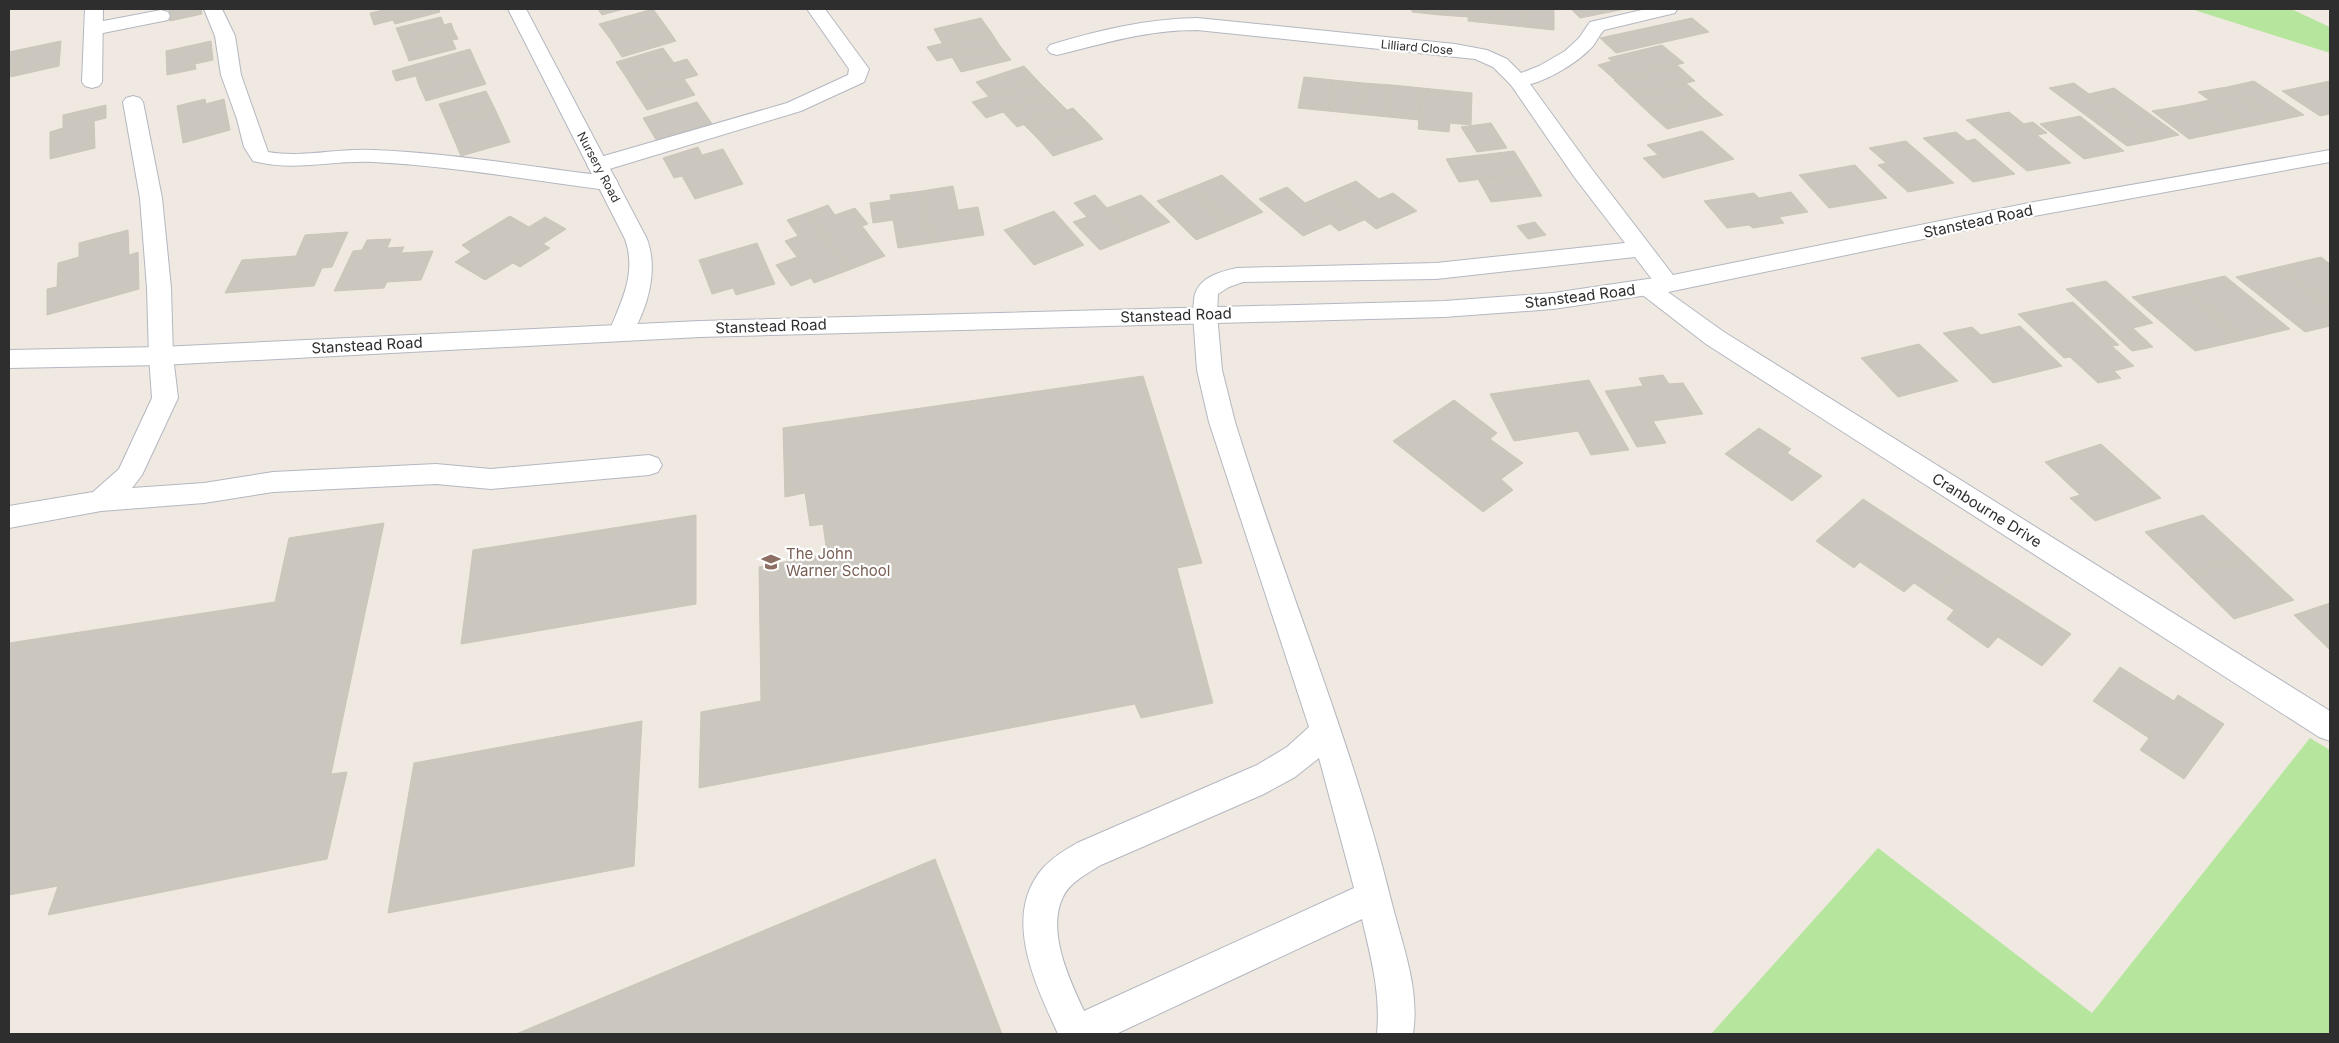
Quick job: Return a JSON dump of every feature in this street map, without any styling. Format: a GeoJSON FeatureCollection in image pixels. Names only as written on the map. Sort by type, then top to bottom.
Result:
{"type":"FeatureCollection","features":[{"type":"Feature","properties":{"kind":"street"},"geometry":{"type":"LineString","coordinates":[[92,82],[94,9]]}},
{"type":"Feature","properties":{"kind":"street"},"geometry":{"type":"LineString","coordinates":[[213,9],[225,36],[231,75],[247,119],[256,152],[260,157],[280,161],[332,156],[374,156],[603,174],[794,107],[850,83],[857,78],[858,69],[816,9]]}},
{"type":"Feature","properties":{"kind":"street","name":"Nursery Road"},"geometry":{"type":"LineString","coordinates":[[517,9],[636,240],[642,264],[640,285],[621,332]]}},
{"type":"Feature","properties":{"kind":"street"},"geometry":{"type":"LineString","coordinates":[[1518,81],[1545,72],[1564,60],[1587,40],[1597,26],[1668,9]]}},
{"type":"Feature","properties":{"kind":"street"},"geometry":{"type":"LineString","coordinates":[[93,30],[161,16]]}},
{"type":"Feature","properties":{"kind":"street","name":"Lilliard Close"},"geometry":{"type":"LineString","coordinates":[[1057,49],[1135,27],[1197,24],[1480,54],[1500,63],[1518,81],[1550,129],[1640,249],[1658,286]]}},
{"type":"Feature","properties":{"kind":"street"},"geometry":{"type":"LineString","coordinates":[[101,502],[129,474],[165,398],[161,356],[159,288],[153,223],[133,102]]}},
{"type":"Feature","properties":{"kind":"street","name":"Stanstead Road"},"geometry":{"type":"LineString","coordinates":[[9,359],[161,356],[621,332],[1462,308],[1553,301],[1658,286],[2034,209],[2330,156]]}},
{"type":"Feature","properties":{"kind":"street"},"geometry":{"type":"LineString","coordinates":[[1395,1034],[1398,1018],[1389,964],[1360,841],[1228,439],[1212,379],[1205,314],[1206,292],[1215,283],[1230,277],[1250,274],[1436,271],[1640,249]]}},
{"type":"Feature","properties":{"kind":"street","name":"Cranbourne Drive"},"geometry":{"type":"LineString","coordinates":[[1658,286],[1670,306],[1715,338],[2330,727]]}},
{"type":"Feature","properties":{"kind":"street"},"geometry":{"type":"LineString","coordinates":[[9,517],[101,502],[204,493],[273,482],[436,474],[491,479],[649,466]]}},
{"type":"Feature","properties":{"kind":"street"},"geometry":{"type":"LineString","coordinates":[[1325,732],[1310,749],[1290,765],[1260,782],[1089,854],[1064,869],[1047,891],[1041,918],[1043,951],[1058,993],[1076,1034],[1374,896]]}},
{"type":"Feature","properties":{"kind":"green space"},"geometry":{"type":"Polygon","coordinates":[[[2191,9],[2291,9],[2330,27],[2330,53],[2191,9]]]}},
{"type":"Feature","properties":{"kind":"green space"},"geometry":{"type":"Polygon","coordinates":[[[2310,738],[2330,750],[2330,1034],[1711,1034],[1878,848],[2092,1013],[2310,738]]]}},
{"type":"Feature","properties":{"kind":"building"},"geometry":{"type":"Polygon","coordinates":[[[169,9],[201,9],[202,14],[170,21],[169,9]]]}},
{"type":"Feature","properties":{"kind":"building"},"geometry":{"type":"Polygon","coordinates":[[[388,9],[439,9],[440,12],[395,24],[393,20],[374,25],[370,13],[388,9]]]}},
{"type":"Feature","properties":{"kind":"building"},"geometry":{"type":"Polygon","coordinates":[[[598,9],[624,9],[602,15],[598,9]]]}},
{"type":"Feature","properties":{"kind":"building"},"geometry":{"type":"Polygon","coordinates":[[[653,9],[664,24],[611,40],[599,24],[653,9]]]}},
{"type":"Feature","properties":{"kind":"building"},"geometry":{"type":"Polygon","coordinates":[[[1412,9],[1441,9],[1440,15],[1412,12],[1412,9]]]}},
{"type":"Feature","properties":{"kind":"building"},"geometry":{"type":"Polygon","coordinates":[[[1441,9],[1469,9],[1469,17],[1440,15],[1441,9]]]}},
{"type":"Feature","properties":{"kind":"building"},"geometry":{"type":"Polygon","coordinates":[[[1469,9],[1498,9],[1497,24],[1468,21],[1469,9]]]}},
{"type":"Feature","properties":{"kind":"building"},"geometry":{"type":"Polygon","coordinates":[[[1498,9],[1526,9],[1525,27],[1497,24],[1498,9]]]}},
{"type":"Feature","properties":{"kind":"building"},"geometry":{"type":"Polygon","coordinates":[[[1526,9],[1554,9],[1554,30],[1525,27],[1526,9]]]}},
{"type":"Feature","properties":{"kind":"building"},"geometry":{"type":"Polygon","coordinates":[[[1571,9],[1625,9],[1580,18],[1571,9]]]}},
{"type":"Feature","properties":{"kind":"building"},"geometry":{"type":"Polygon","coordinates":[[[441,17],[444,25],[451,23],[454,31],[403,45],[396,28],[441,17]]]}},
{"type":"Feature","properties":{"kind":"building"},"geometry":{"type":"Polygon","coordinates":[[[981,18],[991,32],[942,43],[934,29],[981,18]]]}},
{"type":"Feature","properties":{"kind":"building"},"geometry":{"type":"Polygon","coordinates":[[[1692,18],[1709,32],[1616,53],[1600,38],[1692,18]]]}},
{"type":"Feature","properties":{"kind":"building"},"geometry":{"type":"Polygon","coordinates":[[[664,24],[676,41],[622,57],[611,40],[664,24]]]}},
{"type":"Feature","properties":{"kind":"building"},"geometry":{"type":"Polygon","coordinates":[[[454,31],[458,39],[452,40],[456,49],[409,61],[403,45],[454,31]]]}},
{"type":"Feature","properties":{"kind":"building"},"geometry":{"type":"Polygon","coordinates":[[[991,32],[1000,46],[937,61],[927,47],[991,32]]]}},
{"type":"Feature","properties":{"kind":"building"},"geometry":{"type":"Polygon","coordinates":[[[61,41],[59,66],[15,76],[18,50],[61,41]]]}},
{"type":"Feature","properties":{"kind":"building"},"geometry":{"type":"Polygon","coordinates":[[[211,41],[213,60],[195,64],[196,69],[167,75],[166,51],[211,41]]]}},
{"type":"Feature","properties":{"kind":"building"},"geometry":{"type":"Polygon","coordinates":[[[1662,45],[1684,63],[1615,80],[1598,65],[1612,61],[1608,58],[1662,45]]]}},
{"type":"Feature","properties":{"kind":"building"},"geometry":{"type":"Polygon","coordinates":[[[1000,46],[1011,60],[961,72],[952,57],[1000,46]]]}},
{"type":"Feature","properties":{"kind":"building"},"geometry":{"type":"Polygon","coordinates":[[[663,48],[674,63],[626,77],[616,62],[663,48]]]}},
{"type":"Feature","properties":{"kind":"building"},"geometry":{"type":"Polygon","coordinates":[[[470,49],[478,67],[418,83],[416,76],[396,81],[392,71],[470,49]]]}},
{"type":"Feature","properties":{"kind":"building"},"geometry":{"type":"Polygon","coordinates":[[[18,50],[15,76],[9,77],[9,52],[18,50]]]}},
{"type":"Feature","properties":{"kind":"building"},"geometry":{"type":"Polygon","coordinates":[[[687,59],[698,75],[636,93],[626,77],[687,59]]]}},
{"type":"Feature","properties":{"kind":"building"},"geometry":{"type":"Polygon","coordinates":[[[1677,65],[1695,81],[1631,96],[1614,80],[1677,65]]]}},
{"type":"Feature","properties":{"kind":"building"},"geometry":{"type":"Polygon","coordinates":[[[1024,66],[1038,81],[989,97],[976,82],[1024,66]]]}},
{"type":"Feature","properties":{"kind":"building"},"geometry":{"type":"Polygon","coordinates":[[[478,67],[486,84],[426,101],[418,83],[478,67]]]}},
{"type":"Feature","properties":{"kind":"building"},"geometry":{"type":"Polygon","coordinates":[[[1304,77],[1333,80],[1328,111],[1298,108],[1304,77]]]}},
{"type":"Feature","properties":{"kind":"building"},"geometry":{"type":"Polygon","coordinates":[[[684,79],[695,95],[647,110],[636,93],[684,79]]]}},
{"type":"Feature","properties":{"kind":"building"},"geometry":{"type":"Polygon","coordinates":[[[1333,80],[1363,83],[1358,114],[1328,111],[1333,80]]]}},
{"type":"Feature","properties":{"kind":"building"},"geometry":{"type":"Polygon","coordinates":[[[1038,81],[1052,95],[986,118],[972,102],[1038,81]]]}},
{"type":"Feature","properties":{"kind":"building"},"geometry":{"type":"Polygon","coordinates":[[[2254,81],[2304,115],[2276,121],[2227,87],[2254,81]]]}},
{"type":"Feature","properties":{"kind":"building"},"geometry":{"type":"Polygon","coordinates":[[[2330,81],[2330,114],[2320,116],[2282,91],[2330,81]]]}},
{"type":"Feature","properties":{"kind":"building"},"geometry":{"type":"Polygon","coordinates":[[[1363,83],[1392,85],[1389,117],[1358,114],[1363,83]]]}},
{"type":"Feature","properties":{"kind":"building"},"geometry":{"type":"Polygon","coordinates":[[[1686,83],[1704,99],[1649,113],[1631,96],[1686,83]]]}},
{"type":"Feature","properties":{"kind":"building"},"geometry":{"type":"Polygon","coordinates":[[[2074,83],[2153,141],[2127,146],[2049,88],[2074,83]]]}},
{"type":"Feature","properties":{"kind":"building"},"geometry":{"type":"Polygon","coordinates":[[[1392,85],[1422,88],[1419,120],[1389,117],[1392,85]]]}},
{"type":"Feature","properties":{"kind":"building"},"geometry":{"type":"Polygon","coordinates":[[[2227,87],[2276,121],[2247,127],[2198,92],[2227,87]]]}},
{"type":"Feature","properties":{"kind":"building"},"geometry":{"type":"Polygon","coordinates":[[[1422,88],[1472,93],[1471,125],[1450,123],[1449,132],[1418,129],[1422,88]]]}},
{"type":"Feature","properties":{"kind":"building"},"geometry":{"type":"Polygon","coordinates":[[[2114,88],[2179,135],[2153,141],[2089,94],[2114,88]]]}},
{"type":"Feature","properties":{"kind":"building"},"geometry":{"type":"Polygon","coordinates":[[[486,91],[495,109],[447,123],[439,104],[486,91]]]}},
{"type":"Feature","properties":{"kind":"building"},"geometry":{"type":"Polygon","coordinates":[[[1052,95],[1067,110],[1017,127],[1003,112],[1052,95]]]}},
{"type":"Feature","properties":{"kind":"building"},"geometry":{"type":"Polygon","coordinates":[[[205,99],[206,104],[224,99],[230,130],[183,143],[177,106],[205,99]]]}},
{"type":"Feature","properties":{"kind":"building"},"geometry":{"type":"Polygon","coordinates":[[[1704,99],[1723,115],[1667,129],[1649,113],[1704,99]]]}},
{"type":"Feature","properties":{"kind":"building"},"geometry":{"type":"Polygon","coordinates":[[[2210,100],[2247,127],[2218,133],[2181,106],[2210,100]]]}},
{"type":"Feature","properties":{"kind":"building"},"geometry":{"type":"Polygon","coordinates":[[[697,102],[717,131],[661,148],[643,118],[697,102]]]}},
{"type":"Feature","properties":{"kind":"building"},"geometry":{"type":"Polygon","coordinates":[[[106,105],[106,118],[94,121],[95,148],[50,159],[50,132],[63,128],[63,115],[106,105]]]}},
{"type":"Feature","properties":{"kind":"building"},"geometry":{"type":"Polygon","coordinates":[[[2181,106],[2218,133],[2189,139],[2152,111],[2181,106]]]}},
{"type":"Feature","properties":{"kind":"building"},"geometry":{"type":"Polygon","coordinates":[[[1073,108],[1088,123],[1039,140],[1024,125],[1073,108]]]}},
{"type":"Feature","properties":{"kind":"building"},"geometry":{"type":"Polygon","coordinates":[[[495,109],[510,142],[461,156],[447,123],[495,109]]]}},
{"type":"Feature","properties":{"kind":"building"},"geometry":{"type":"Polygon","coordinates":[[[2009,112],[2024,124],[2033,122],[2047,133],[2037,135],[2071,163],[2027,171],[1966,120],[2009,112]]]}},
{"type":"Feature","properties":{"kind":"building"},"geometry":{"type":"Polygon","coordinates":[[[2080,116],[2124,151],[2084,159],[2040,124],[2080,116]]]}},
{"type":"Feature","properties":{"kind":"building"},"geometry":{"type":"Polygon","coordinates":[[[1088,123],[1103,139],[1053,156],[1039,140],[1088,123]]]}},
{"type":"Feature","properties":{"kind":"building"},"geometry":{"type":"Polygon","coordinates":[[[1491,123],[1507,148],[1477,152],[1461,127],[1491,123]]]}},
{"type":"Feature","properties":{"kind":"building"},"geometry":{"type":"Polygon","coordinates":[[[1702,131],[1734,159],[1663,178],[1643,158],[1658,155],[1647,145],[1702,131]]]}},
{"type":"Feature","properties":{"kind":"building"},"geometry":{"type":"Polygon","coordinates":[[[1956,132],[1967,141],[1975,139],[2015,174],[1973,182],[1923,138],[1956,132]]]}},
{"type":"Feature","properties":{"kind":"building"},"geometry":{"type":"Polygon","coordinates":[[[1906,141],[1954,183],[1908,192],[1878,165],[1886,163],[1869,148],[1906,141]]]}},
{"type":"Feature","properties":{"kind":"building"},"geometry":{"type":"Polygon","coordinates":[[[698,147],[702,155],[723,149],[743,184],[695,199],[682,176],[674,178],[663,158],[698,147]]]}},
{"type":"Feature","properties":{"kind":"building"},"geometry":{"type":"Polygon","coordinates":[[[1514,151],[1528,173],[1459,182],[1446,159],[1514,151]]]}},
{"type":"Feature","properties":{"kind":"building"},"geometry":{"type":"Polygon","coordinates":[[[1855,165],[1887,198],[1829,208],[1799,175],[1855,165]]]}},
{"type":"Feature","properties":{"kind":"building"},"geometry":{"type":"Polygon","coordinates":[[[1528,173],[1542,196],[1491,202],[1478,179],[1528,173]]]}},
{"type":"Feature","properties":{"kind":"building"},"geometry":{"type":"Polygon","coordinates":[[[1222,175],[1263,212],[1230,226],[1190,188],[1222,175]]]}},
{"type":"Feature","properties":{"kind":"building"},"geometry":{"type":"Polygon","coordinates":[[[1356,181],[1379,199],[1393,193],[1417,211],[1376,229],[1330,192],[1356,181]]]}},
{"type":"Feature","properties":{"kind":"building"},"geometry":{"type":"Polygon","coordinates":[[[953,186],[958,210],[978,207],[984,235],[931,243],[922,191],[953,186]]]}},
{"type":"Feature","properties":{"kind":"building"},"geometry":{"type":"Polygon","coordinates":[[[1287,187],[1330,224],[1303,236],[1259,199],[1287,187]]]}},
{"type":"Feature","properties":{"kind":"building"},"geometry":{"type":"Polygon","coordinates":[[[1190,188],[1230,226],[1196,240],[1157,201],[1190,188]]]}},
{"type":"Feature","properties":{"kind":"building"},"geometry":{"type":"Polygon","coordinates":[[[922,191],[931,243],[898,248],[893,220],[873,223],[870,203],[891,200],[890,195],[922,191]]]}},
{"type":"Feature","properties":{"kind":"building"},"geometry":{"type":"Polygon","coordinates":[[[1330,192],[1364,220],[1339,231],[1305,203],[1330,192]]]}},
{"type":"Feature","properties":{"kind":"building"},"geometry":{"type":"Polygon","coordinates":[[[1791,192],[1808,212],[1779,217],[1784,223],[1753,228],[1749,225],[1727,228],[1704,201],[1754,193],[1759,198],[1791,192]]]}},
{"type":"Feature","properties":{"kind":"building"},"geometry":{"type":"Polygon","coordinates":[[[1095,195],[1135,236],[1100,250],[1073,222],[1087,217],[1074,203],[1095,195]]]}},
{"type":"Feature","properties":{"kind":"building"},"geometry":{"type":"Polygon","coordinates":[[[1141,195],[1170,222],[1135,236],[1107,208],[1141,195]]]}},
{"type":"Feature","properties":{"kind":"building"},"geometry":{"type":"Polygon","coordinates":[[[828,205],[835,215],[855,208],[868,224],[862,226],[885,256],[849,270],[807,213],[828,205]]]}},
{"type":"Feature","properties":{"kind":"building"},"geometry":{"type":"Polygon","coordinates":[[[1054,211],[1084,245],[1034,265],[1004,230],[1054,211]]]}},
{"type":"Feature","properties":{"kind":"building"},"geometry":{"type":"Polygon","coordinates":[[[807,213],[849,270],[814,283],[811,278],[791,286],[776,265],[797,257],[785,241],[798,236],[787,220],[807,213]]]}},
{"type":"Feature","properties":{"kind":"building"},"geometry":{"type":"Polygon","coordinates":[[[510,216],[529,227],[545,217],[566,229],[543,244],[550,248],[520,267],[513,263],[485,280],[455,262],[471,252],[462,245],[510,216]]]}},
{"type":"Feature","properties":{"kind":"building"},"geometry":{"type":"Polygon","coordinates":[[[1535,222],[1546,235],[1528,239],[1517,226],[1535,222]]]}},
{"type":"Feature","properties":{"kind":"building"},"geometry":{"type":"Polygon","coordinates":[[[128,230],[129,255],[138,252],[139,289],[47,315],[47,289],[57,287],[58,263],[79,257],[79,243],[128,230]]]}},
{"type":"Feature","properties":{"kind":"building"},"geometry":{"type":"Polygon","coordinates":[[[348,232],[332,267],[322,268],[314,286],[225,293],[242,260],[296,256],[305,235],[348,232]]]}},
{"type":"Feature","properties":{"kind":"building"},"geometry":{"type":"Polygon","coordinates":[[[391,239],[387,248],[404,247],[401,253],[433,251],[421,280],[387,282],[384,288],[334,291],[353,251],[362,250],[367,240],[391,239]]]}},
{"type":"Feature","properties":{"kind":"building"},"geometry":{"type":"Polygon","coordinates":[[[757,243],[775,284],[736,295],[733,288],[712,294],[699,260],[757,243]]]}},
{"type":"Feature","properties":{"kind":"building"},"geometry":{"type":"Polygon","coordinates":[[[2321,257],[2330,264],[2330,307],[2278,267],[2321,257]]]}},
{"type":"Feature","properties":{"kind":"building"},"geometry":{"type":"Polygon","coordinates":[[[2278,267],[2330,307],[2330,326],[2305,332],[2236,277],[2278,267]]]}},
{"type":"Feature","properties":{"kind":"building"},"geometry":{"type":"Polygon","coordinates":[[[2225,276],[2290,329],[2243,340],[2180,286],[2225,276]]]}},
{"type":"Feature","properties":{"kind":"building"},"geometry":{"type":"Polygon","coordinates":[[[2106,281],[2153,323],[2133,328],[2153,347],[2132,351],[2066,289],[2106,281]]]}},
{"type":"Feature","properties":{"kind":"building"},"geometry":{"type":"Polygon","coordinates":[[[2180,286],[2243,340],[2195,351],[2132,297],[2180,286]]]}},
{"type":"Feature","properties":{"kind":"building"},"geometry":{"type":"Polygon","coordinates":[[[2073,302],[2119,345],[2112,346],[2134,366],[2114,371],[2121,378],[2098,383],[2070,357],[2064,358],[2018,314],[2073,302]]]}},
{"type":"Feature","properties":{"kind":"building"},"geometry":{"type":"Polygon","coordinates":[[[2020,326],[2062,366],[1993,383],[1943,333],[1972,327],[1981,335],[2020,326]]]}},
{"type":"Feature","properties":{"kind":"building"},"geometry":{"type":"Polygon","coordinates":[[[1919,344],[1958,381],[1898,397],[1861,358],[1919,344]]]}},
{"type":"Feature","properties":{"kind":"building"},"geometry":{"type":"Polygon","coordinates":[[[1663,375],[1669,384],[1683,383],[1703,414],[1653,421],[1666,443],[1637,447],[1605,391],[1643,386],[1639,378],[1663,375]]]}},
{"type":"Feature","properties":{"kind":"building"},"geometry":{"type":"Polygon","coordinates":[[[1143,376],[1202,563],[1177,568],[1213,703],[1141,718],[1135,704],[699,788],[701,712],[761,701],[759,567],[827,554],[823,524],[810,526],[805,493],[785,497],[783,428],[1143,376]]]}},
{"type":"Feature","properties":{"kind":"building"},"geometry":{"type":"Polygon","coordinates":[[[1589,380],[1629,450],[1591,455],[1578,431],[1514,441],[1490,394],[1589,380]]]}},
{"type":"Feature","properties":{"kind":"building"},"geometry":{"type":"Polygon","coordinates":[[[1454,400],[1497,433],[1490,439],[1523,463],[1501,479],[1513,490],[1483,512],[1393,441],[1454,400]]]}},
{"type":"Feature","properties":{"kind":"building"},"geometry":{"type":"Polygon","coordinates":[[[1759,428],[1791,449],[1787,453],[1822,476],[1792,501],[1725,454],[1759,428]]]}},
{"type":"Feature","properties":{"kind":"building"},"geometry":{"type":"Polygon","coordinates":[[[2101,444],[2161,498],[2095,521],[2070,498],[2080,495],[2045,462],[2101,444]]]}},
{"type":"Feature","properties":{"kind":"building"},"geometry":{"type":"Polygon","coordinates":[[[1863,499],[1964,565],[1933,596],[1914,583],[1904,592],[1860,562],[1854,568],[1816,541],[1863,499]]]}},
{"type":"Feature","properties":{"kind":"building"},"geometry":{"type":"Polygon","coordinates":[[[696,515],[696,604],[461,644],[473,550],[696,515]]]}},
{"type":"Feature","properties":{"kind":"building"},"geometry":{"type":"Polygon","coordinates":[[[2203,515],[2247,556],[2188,574],[2145,532],[2203,515]]]}},
{"type":"Feature","properties":{"kind":"building"},"geometry":{"type":"Polygon","coordinates":[[[384,523],[331,774],[347,772],[327,859],[48,915],[58,886],[9,895],[9,643],[275,602],[289,538],[384,523]]]}},
{"type":"Feature","properties":{"kind":"building"},"geometry":{"type":"Polygon","coordinates":[[[2247,556],[2294,600],[2234,619],[2188,574],[2247,556]]]}},
{"type":"Feature","properties":{"kind":"building"},"geometry":{"type":"Polygon","coordinates":[[[1964,565],[2071,634],[2042,666],[1998,637],[1988,648],[1947,619],[1954,610],[1933,596],[1964,565]]]}},
{"type":"Feature","properties":{"kind":"building"},"geometry":{"type":"Polygon","coordinates":[[[2330,603],[2330,650],[2294,615],[2330,603]]]}},
{"type":"Feature","properties":{"kind":"building"},"geometry":{"type":"Polygon","coordinates":[[[2120,667],[2174,701],[2178,695],[2224,724],[2184,779],[2140,750],[2149,738],[2093,701],[2120,667]]]}},
{"type":"Feature","properties":{"kind":"building"},"geometry":{"type":"Polygon","coordinates":[[[642,721],[634,866],[388,913],[414,763],[642,721]]]}},
{"type":"Feature","properties":{"kind":"building"},"geometry":{"type":"Polygon","coordinates":[[[935,859],[1002,1034],[516,1034],[935,859]]]}},
{"type":"Feature","properties":{"kind":"place","name":"The John Warner School"},"geometry":{"type":"Point","coordinates":[771,562]}}]}
